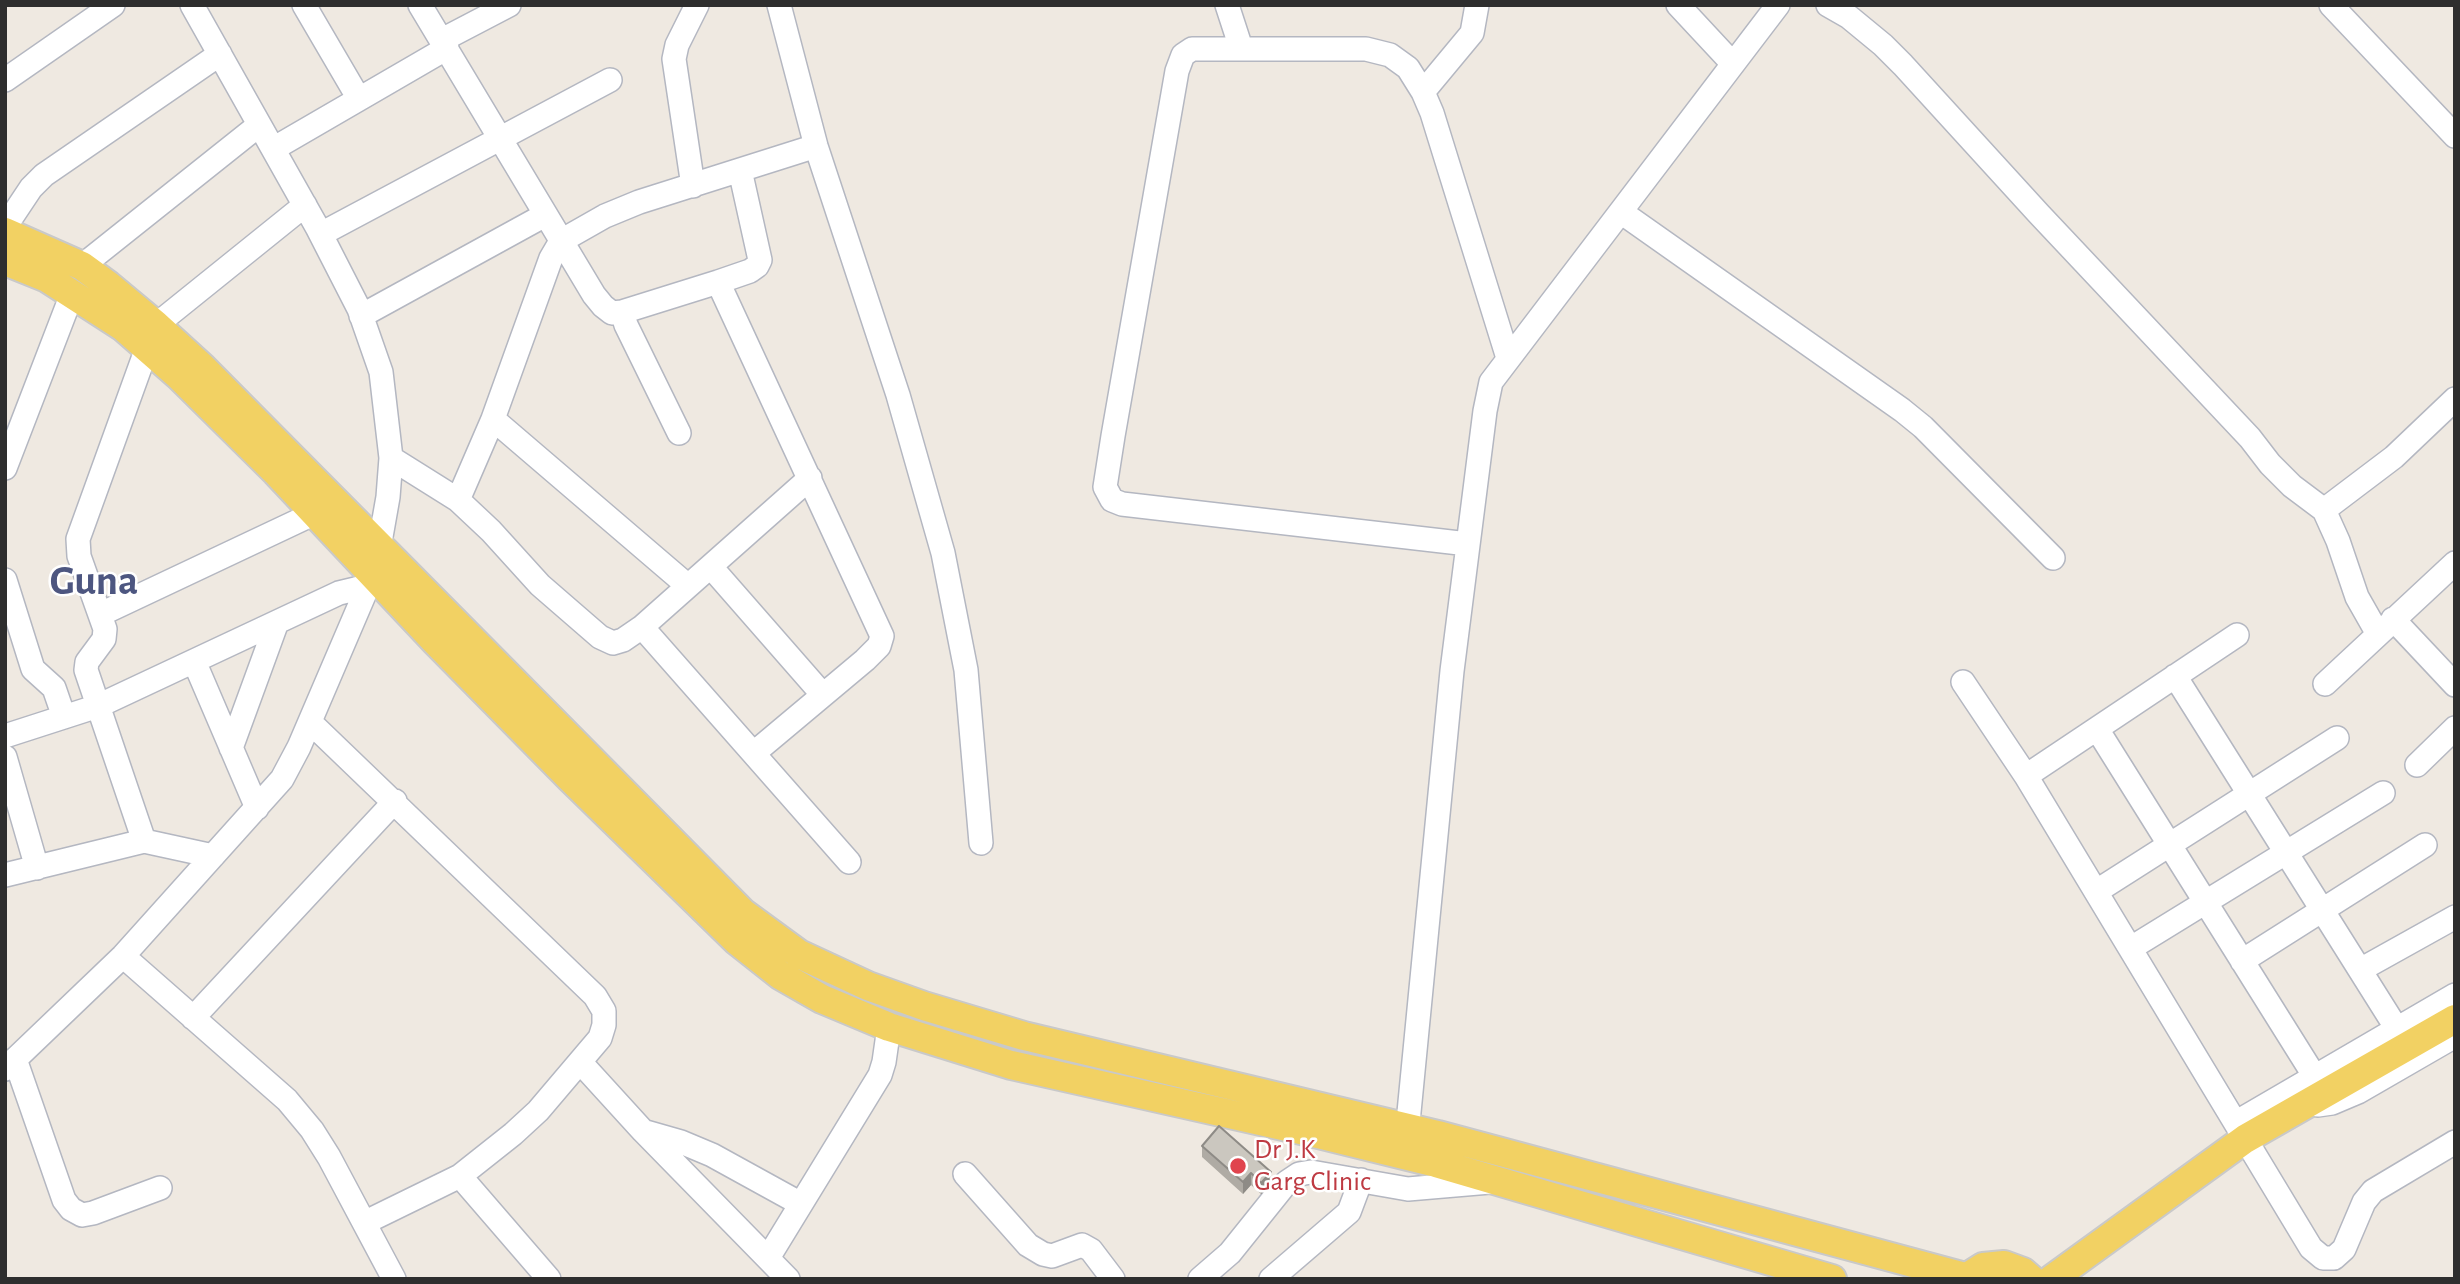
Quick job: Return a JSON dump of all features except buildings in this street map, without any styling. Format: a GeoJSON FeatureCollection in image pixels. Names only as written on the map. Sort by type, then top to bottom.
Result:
{"type":"FeatureCollection","features":[{"type":"Feature","properties":{"kind":"main road"},"geometry":{"type":"LineString","coordinates":[[5,230],[82,266],[108,285],[152,336],[179,376],[315,513],[743,913],[799,954],[869,986],[924,1006],[1406,1142],[1964,1278],[1983,1267],[2004,1265],[2024,1272],[2031,1279]]}},
{"type":"Feature","properties":{"kind":"main road"},"geometry":{"type":"LineString","coordinates":[[5,261],[47,278],[123,327],[152,336],[202,367],[374,569],[570,778],[690,892],[737,941],[780,975],[811,993],[867,1020],[1011,1065],[1406,1142],[1500,1181],[1832,1279]]}},
{"type":"Feature","properties":{"kind":"main road"},"geometry":{"type":"LineString","coordinates":[[2052,1279],[2241,1131],[2302,1107],[2455,1019]]}},
{"type":"Feature","properties":{"kind":"street"},"geometry":{"type":"LineString","coordinates":[[5,80],[113,5]]}},
{"type":"Feature","properties":{"kind":"street"},"geometry":{"type":"LineString","coordinates":[[160,1188],[82,1216],[71,1209],[64,1200],[10,1064],[123,956],[282,779],[310,722],[374,569],[388,497],[391,458],[381,372],[361,316],[321,234],[192,5]]}},
{"type":"Feature","properties":{"kind":"street"},"geometry":{"type":"LineString","coordinates":[[304,5],[359,99]]}},
{"type":"Feature","properties":{"kind":"street"},"geometry":{"type":"LineString","coordinates":[[420,5],[561,241],[603,306],[612,313],[719,282],[757,266],[760,260],[740,170]]}},
{"type":"Feature","properties":{"kind":"street"},"geometry":{"type":"LineString","coordinates":[[273,149],[359,99],[509,5]]}},
{"type":"Feature","properties":{"kind":"street"},"geometry":{"type":"LineString","coordinates":[[693,186],[674,59],[677,45],[697,5]]}},
{"type":"Feature","properties":{"kind":"street"},"geometry":{"type":"LineString","coordinates":[[779,5],[816,146],[898,395],[943,553],[966,670],[981,843]]}},
{"type":"Feature","properties":{"kind":"street"},"geometry":{"type":"LineString","coordinates":[[1227,5],[1241,48]]}},
{"type":"Feature","properties":{"kind":"street"},"geometry":{"type":"LineString","coordinates":[[1423,92],[1472,33],[1477,5]]}},
{"type":"Feature","properties":{"kind":"street"},"geometry":{"type":"LineString","coordinates":[[1678,5],[1733,64]]}},
{"type":"Feature","properties":{"kind":"street"},"geometry":{"type":"LineString","coordinates":[[1406,1142],[1452,671],[1485,411],[1492,382],[1778,5]]}},
{"type":"Feature","properties":{"kind":"street"},"geometry":{"type":"LineString","coordinates":[[1828,5],[1849,17],[1903,65],[2250,438],[2270,464],[2327,514],[2357,597],[2386,627],[2455,685]]}},
{"type":"Feature","properties":{"kind":"street"},"geometry":{"type":"LineString","coordinates":[[2331,5],[2455,136]]}},
{"type":"Feature","properties":{"kind":"street"},"geometry":{"type":"LineString","coordinates":[[1468,544],[1122,504],[1112,500],[1105,487],[1177,71],[1182,55],[1192,48],[1366,49],[1390,55],[1408,68],[1432,113],[1508,358]]}},
{"type":"Feature","properties":{"kind":"street"},"geometry":{"type":"LineString","coordinates":[[5,230],[31,188],[44,175],[220,54]]}},
{"type":"Feature","properties":{"kind":"street"},"geometry":{"type":"LineString","coordinates":[[321,234],[610,80]]}},
{"type":"Feature","properties":{"kind":"street"},"geometry":{"type":"LineString","coordinates":[[82,266],[259,125]]}},
{"type":"Feature","properties":{"kind":"street"},"geometry":{"type":"LineString","coordinates":[[458,500],[493,419],[551,258],[561,241],[605,216],[639,202],[816,146]]}},
{"type":"Feature","properties":{"kind":"street"},"geometry":{"type":"LineString","coordinates":[[144,841],[86,670],[87,662],[104,639],[105,629],[79,556],[78,540],[152,336],[305,205]]}},
{"type":"Feature","properties":{"kind":"street"},"geometry":{"type":"LineString","coordinates":[[1621,212],[1902,410],[1923,427],[2053,558]]}},
{"type":"Feature","properties":{"kind":"street"},"geometry":{"type":"LineString","coordinates":[[361,316],[545,215]]}},
{"type":"Feature","properties":{"kind":"street"},"geometry":{"type":"LineString","coordinates":[[719,282],[882,636],[879,646],[754,753]]}},
{"type":"Feature","properties":{"kind":"street"},"geometry":{"type":"LineString","coordinates":[[5,468],[72,294]]}},
{"type":"Feature","properties":{"kind":"street"},"geometry":{"type":"LineString","coordinates":[[622,312],[679,433]]}},
{"type":"Feature","properties":{"kind":"street"},"geometry":{"type":"LineString","coordinates":[[2327,514],[2455,399]]}},
{"type":"Feature","properties":{"kind":"street"},"geometry":{"type":"LineString","coordinates":[[493,419],[688,586]]}},
{"type":"Feature","properties":{"kind":"street"},"geometry":{"type":"LineString","coordinates":[[391,458],[458,500],[491,531],[540,585],[600,637],[613,643],[623,640],[642,627],[810,478]]}},
{"type":"Feature","properties":{"kind":"street"},"geometry":{"type":"LineString","coordinates":[[101,614],[315,513]]}},
{"type":"Feature","properties":{"kind":"street"},"geometry":{"type":"LineString","coordinates":[[2325,684],[2455,563]]}},
{"type":"Feature","properties":{"kind":"street"},"geometry":{"type":"LineString","coordinates":[[711,566],[823,695]]}},
{"type":"Feature","properties":{"kind":"street"},"geometry":{"type":"LineString","coordinates":[[5,736],[99,706],[340,593],[374,569]]}},
{"type":"Feature","properties":{"kind":"street"},"geometry":{"type":"LineString","coordinates":[[5,580],[33,669],[54,688],[64,717]]}},
{"type":"Feature","properties":{"kind":"street"},"geometry":{"type":"LineString","coordinates":[[231,748],[276,622]]}},
{"type":"Feature","properties":{"kind":"street"},"geometry":{"type":"LineString","coordinates":[[642,627],[849,862]]}},
{"type":"Feature","properties":{"kind":"street"},"geometry":{"type":"LineString","coordinates":[[2026,776],[2237,635]]}},
{"type":"Feature","properties":{"kind":"street"},"geometry":{"type":"LineString","coordinates":[[194,662],[257,808]]}},
{"type":"Feature","properties":{"kind":"street"},"geometry":{"type":"LineString","coordinates":[[2175,677],[2397,1029]]}},
{"type":"Feature","properties":{"kind":"street"},"geometry":{"type":"LineString","coordinates":[[1963,682],[2026,776],[2097,891],[2311,1248],[2323,1258],[2334,1258],[2344,1249],[2364,1202],[2373,1191],[2455,1142]]}},
{"type":"Feature","properties":{"kind":"street"},"geometry":{"type":"LineString","coordinates":[[310,722],[595,996],[604,1011],[600,1038],[581,1063],[529,1119],[460,1176],[366,1222]]}},
{"type":"Feature","properties":{"kind":"street"},"geometry":{"type":"LineString","coordinates":[[2417,765],[2455,728]]}},
{"type":"Feature","properties":{"kind":"street"},"geometry":{"type":"LineString","coordinates":[[2097,729],[2315,1077]]}},
{"type":"Feature","properties":{"kind":"street"},"geometry":{"type":"LineString","coordinates":[[2097,891],[2337,738]]}},
{"type":"Feature","properties":{"kind":"street"},"geometry":{"type":"LineString","coordinates":[[5,757],[37,868]]}},
{"type":"Feature","properties":{"kind":"street"},"geometry":{"type":"LineString","coordinates":[[2131,948],[2383,793]]}},
{"type":"Feature","properties":{"kind":"street"},"geometry":{"type":"LineString","coordinates":[[193,1018],[395,802]]}},
{"type":"Feature","properties":{"kind":"street"},"geometry":{"type":"LineString","coordinates":[[5,875],[144,841],[213,856]]}},
{"type":"Feature","properties":{"kind":"street"},"geometry":{"type":"LineString","coordinates":[[2242,961],[2425,845]]}},
{"type":"Feature","properties":{"kind":"street"},"geometry":{"type":"LineString","coordinates":[[2360,970],[2455,917]]}},
{"type":"Feature","properties":{"kind":"street"},"geometry":{"type":"LineString","coordinates":[[123,956],[287,1100],[318,1139],[366,1222],[394,1279]]}},
{"type":"Feature","properties":{"kind":"street"},"geometry":{"type":"LineString","coordinates":[[2241,1131],[2315,1077],[2455,995]]}},
{"type":"Feature","properties":{"kind":"street"},"geometry":{"type":"LineString","coordinates":[[768,1258],[880,1075],[897,1030]]}},
{"type":"Feature","properties":{"kind":"street"},"geometry":{"type":"LineString","coordinates":[[2302,1107],[2332,1103],[2358,1092],[2455,1036]]}},
{"type":"Feature","properties":{"kind":"street"},"geometry":{"type":"LineString","coordinates":[[581,1063],[643,1131],[788,1279]]}},
{"type":"Feature","properties":{"kind":"street"},"geometry":{"type":"LineString","coordinates":[[643,1131],[712,1155],[801,1204]]}},
{"type":"Feature","properties":{"kind":"street"},"geometry":{"type":"LineString","coordinates":[[1200,1279],[1230,1253],[1287,1182],[1299,1174],[1311,1172],[1408,1189],[1500,1181]]}},
{"type":"Feature","properties":{"kind":"street"},"geometry":{"type":"LineString","coordinates":[[965,1174],[1028,1245],[1052,1256],[1082,1245],[1091,1251],[1113,1279]]}},
{"type":"Feature","properties":{"kind":"street"},"geometry":{"type":"LineString","coordinates":[[460,1176],[550,1279]]}},
{"type":"Feature","properties":{"kind":"street"},"geometry":{"type":"LineString","coordinates":[[1271,1279],[1349,1212],[1361,1180]]}},
{"type":"Feature","properties":{"kind":"place","name":"Dr J.K Garg Clinic"},"geometry":{"type":"Point","coordinates":[1238,1166]}},
{"type":"Feature","properties":{"kind":"district","name":"Guna"},"geometry":{"type":"Point","coordinates":[94,581]}}]}
